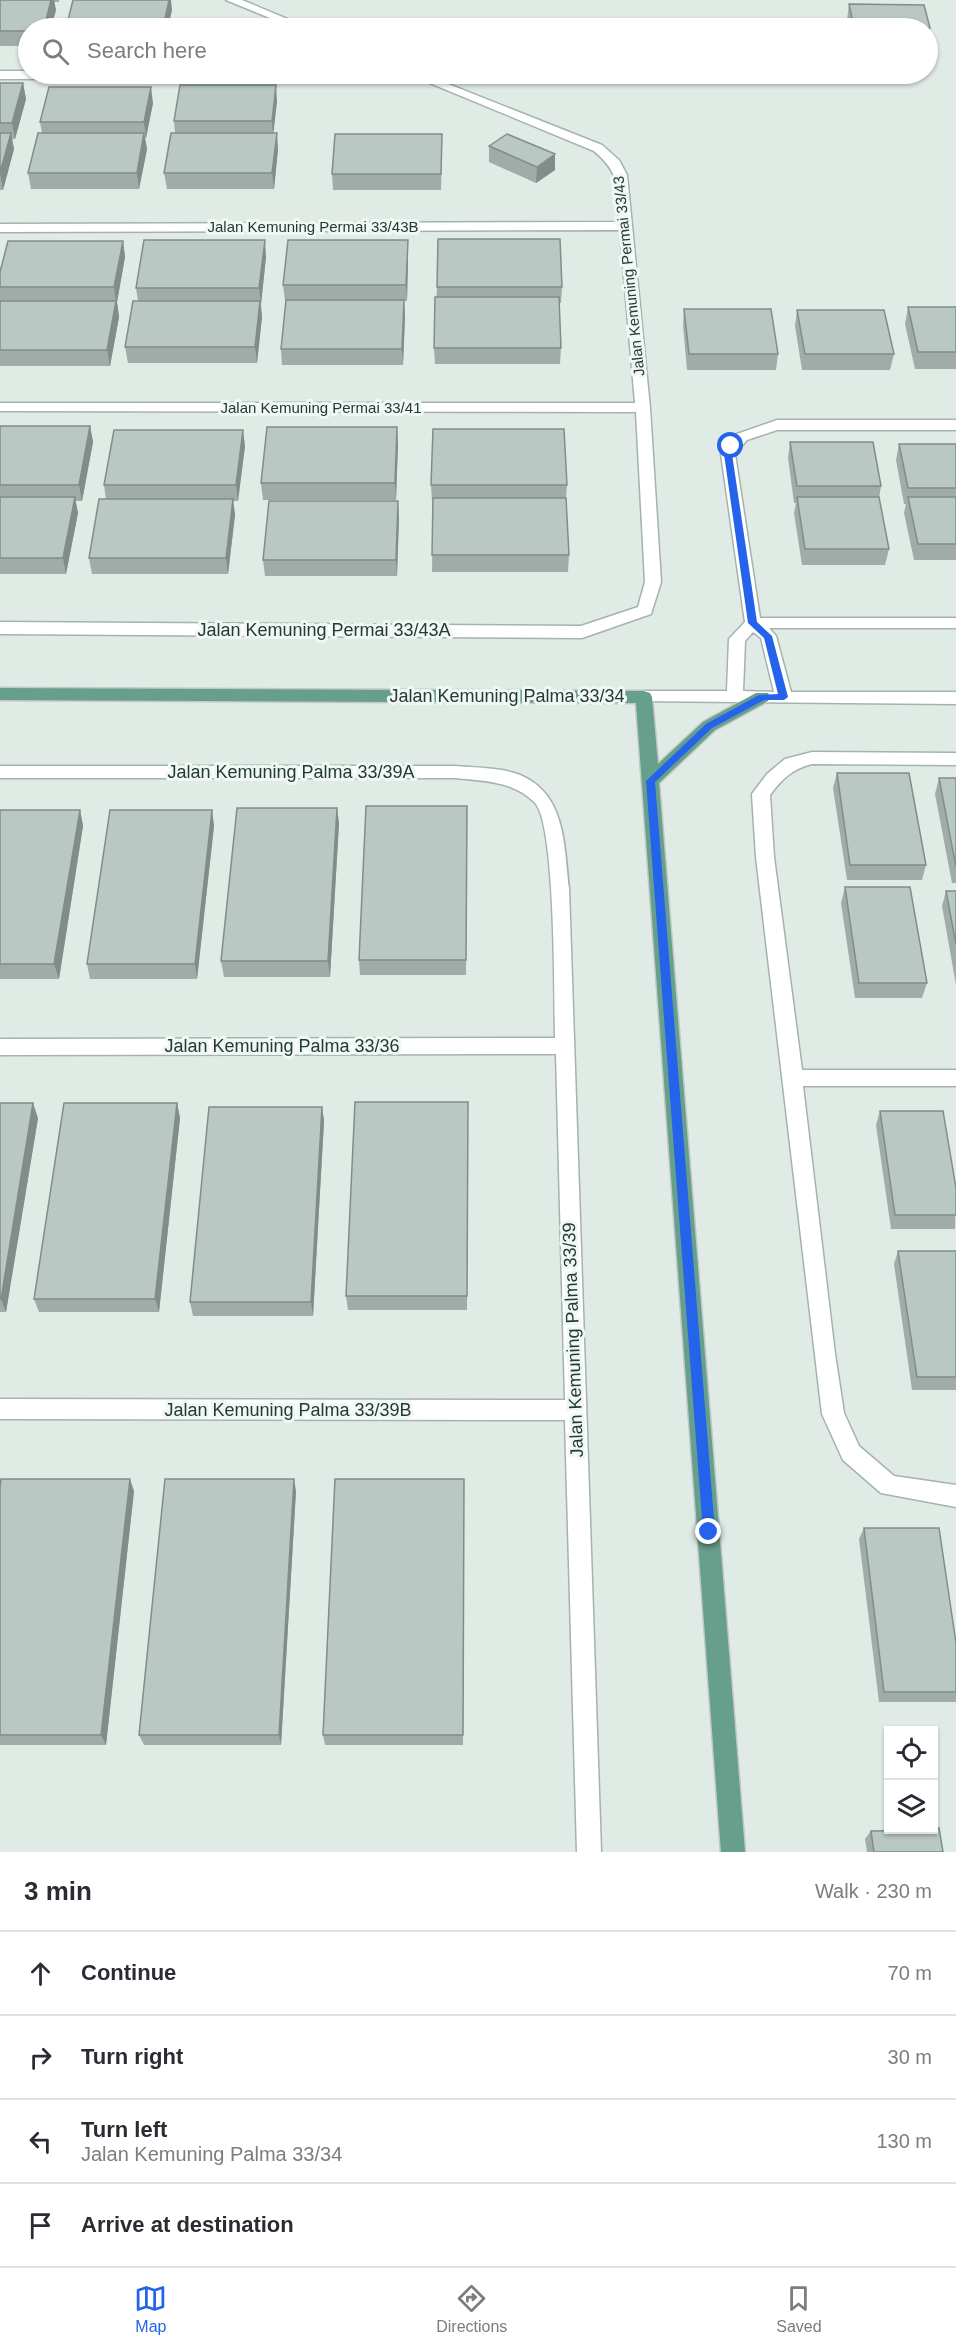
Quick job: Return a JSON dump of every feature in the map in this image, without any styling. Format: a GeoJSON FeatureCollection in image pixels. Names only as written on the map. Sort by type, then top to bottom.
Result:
{"type":"FeatureCollection","features":[{"type":"Feature","properties":{"kind":"main road","name":"Jalan Kemuning Palma 33/34"},"geometry":{"type":"LineString","coordinates":[[0,694],[644,697],[733,1852]]}},
{"type":"Feature","properties":{"kind":"main road"},"geometry":{"type":"LineString","coordinates":[[650,781],[709,726],[762,697]]}},
{"type":"Feature","properties":{"kind":"street"},"geometry":{"type":"LineString","coordinates":[[232,0],[278,18]]}},
{"type":"Feature","properties":{"kind":"street"},"geometry":{"type":"LineString","coordinates":[[0,75],[18,75]]}},
{"type":"Feature","properties":{"kind":"street","name":"Jalan Kemuning Permai 33/43"},"geometry":{"type":"LineString","coordinates":[[439,84],[597,148],[615,163],[621,175],[643,408],[653,582],[645,610]]}},
{"type":"Feature","properties":{"kind":"street","name":"Jalan Kemuning Permai 33/43B"},"geometry":{"type":"LineString","coordinates":[[0,228],[626,226]]}},
{"type":"Feature","properties":{"kind":"street","name":"Jalan Kemuning Permai 33/41"},"geometry":{"type":"LineString","coordinates":[[0,407],[643,408]]}},
{"type":"Feature","properties":{"kind":"street"},"geometry":{"type":"LineString","coordinates":[[784,697],[768,636],[753,623],[728,454],[739,438],[751,431],[777,425],[956,425]]}},
{"type":"Feature","properties":{"kind":"street","name":"Jalan Kemuning Permai 33/43A"},"geometry":{"type":"LineString","coordinates":[[0,628],[582,632],[645,610]]}},
{"type":"Feature","properties":{"kind":"street"},"geometry":{"type":"LineString","coordinates":[[735,697],[737,639],[753,623],[956,623]]}},
{"type":"Feature","properties":{"kind":"street"},"geometry":{"type":"LineString","coordinates":[[644,697],[956,698]]}},
{"type":"Feature","properties":{"kind":"street"},"geometry":{"type":"LineString","coordinates":[[956,759],[812,758],[791,763],[773,778],[761,794],[761,817],[802,1078],[824,1354],[833,1413],[851,1454],[889,1486],[956,1496]]}},
{"type":"Feature","properties":{"kind":"street","name":"Jalan Kemuning Palma 33/39A"},"geometry":{"type":"LineString","coordinates":[[0,772],[455,772],[489,775],[516,780],[544,801],[555,829]]}},
{"type":"Feature","properties":{"kind":"street","name":"Jalan Kemuning Palma 33/39"},"geometry":{"type":"LineString","coordinates":[[555,829],[560,888],[589,1852]]}},
{"type":"Feature","properties":{"kind":"street","name":"Jalan Kemuning Palma 33/36"},"geometry":{"type":"LineString","coordinates":[[0,1047],[564,1046]]}},
{"type":"Feature","properties":{"kind":"street"},"geometry":{"type":"LineString","coordinates":[[802,1078],[956,1078]]}},
{"type":"Feature","properties":{"kind":"street","name":"Jalan Kemuning Palma 33/39B"},"geometry":{"type":"LineString","coordinates":[[0,1409],[575,1410]]}},
{"type":"Feature","properties":{"kind":"building"},"geometry":{"type":"Polygon","coordinates":[[[0,0],[51,0],[46,18],[18,18],[18,31],[0,31],[0,0]]]}},
{"type":"Feature","properties":{"kind":"building"},"geometry":{"type":"Polygon","coordinates":[[[73,0],[169,0],[165,18],[68,18],[73,0]]]}},
{"type":"Feature","properties":{"kind":"building"},"geometry":{"type":"Polygon","coordinates":[[[849,4],[924,5],[927,18],[852,18],[849,4]]]}},
{"type":"Feature","properties":{"kind":"building"},"geometry":{"type":"Polygon","coordinates":[[[0,83],[23,84],[12,123],[0,123],[0,83]]]}},
{"type":"Feature","properties":{"kind":"building"},"geometry":{"type":"Polygon","coordinates":[[[180,85],[276,85],[272,121],[174,121],[180,85]]]}},
{"type":"Feature","properties":{"kind":"building"},"geometry":{"type":"Polygon","coordinates":[[[49,87],[151,87],[144,122],[40,122],[49,87]]]}},
{"type":"Feature","properties":{"kind":"building"},"geometry":{"type":"Polygon","coordinates":[[[0,133],[11,133],[0,173],[0,133]]]}},
{"type":"Feature","properties":{"kind":"building"},"geometry":{"type":"Polygon","coordinates":[[[38,133],[144,133],[137,173],[28,173],[38,133]]]}},
{"type":"Feature","properties":{"kind":"building"},"geometry":{"type":"Polygon","coordinates":[[[171,133],[277,133],[272,173],[164,173],[171,133]]]}},
{"type":"Feature","properties":{"kind":"building"},"geometry":{"type":"Polygon","coordinates":[[[335,134],[442,134],[441,174],[332,174],[335,134]]]}},
{"type":"Feature","properties":{"kind":"building"},"geometry":{"type":"Polygon","coordinates":[[[507,134],[555,154],[537,167],[489,146],[507,134]]]}},
{"type":"Feature","properties":{"kind":"building"},"geometry":{"type":"Polygon","coordinates":[[[438,239],[560,239],[562,287],[437,287],[438,239]]]}},
{"type":"Feature","properties":{"kind":"building"},"geometry":{"type":"Polygon","coordinates":[[[144,240],[265,240],[259,288],[136,288],[144,240]]]}},
{"type":"Feature","properties":{"kind":"building"},"geometry":{"type":"Polygon","coordinates":[[[288,240],[408,240],[406,285],[283,285],[288,240]]]}},
{"type":"Feature","properties":{"kind":"building"},"geometry":{"type":"Polygon","coordinates":[[[8,241],[123,241],[114,287],[0,287],[0,272],[8,241]]]}},
{"type":"Feature","properties":{"kind":"building"},"geometry":{"type":"Polygon","coordinates":[[[435,297],[559,297],[561,348],[434,348],[435,297]]]}},
{"type":"Feature","properties":{"kind":"building"},"geometry":{"type":"Polygon","coordinates":[[[286,300],[404,300],[402,349],[281,349],[286,300]]]}},
{"type":"Feature","properties":{"kind":"building"},"geometry":{"type":"Polygon","coordinates":[[[0,301],[116,301],[107,350],[0,350],[0,301]]]}},
{"type":"Feature","properties":{"kind":"building"},"geometry":{"type":"Polygon","coordinates":[[[133,301],[260,301],[255,347],[125,347],[133,301]]]}},
{"type":"Feature","properties":{"kind":"building"},"geometry":{"type":"Polygon","coordinates":[[[908,307],[956,307],[956,352],[918,352],[908,307]]]}},
{"type":"Feature","properties":{"kind":"building"},"geometry":{"type":"Polygon","coordinates":[[[684,309],[771,309],[778,354],[689,354],[684,309]]]}},
{"type":"Feature","properties":{"kind":"building"},"geometry":{"type":"Polygon","coordinates":[[[797,310],[884,310],[894,354],[805,354],[797,310]]]}},
{"type":"Feature","properties":{"kind":"building"},"geometry":{"type":"Polygon","coordinates":[[[0,426],[90,426],[79,485],[0,485],[0,426]]]}},
{"type":"Feature","properties":{"kind":"building"},"geometry":{"type":"Polygon","coordinates":[[[267,427],[397,427],[395,483],[261,483],[267,427]]]}},
{"type":"Feature","properties":{"kind":"building"},"geometry":{"type":"Polygon","coordinates":[[[433,429],[564,429],[567,485],[431,485],[433,429]]]}},
{"type":"Feature","properties":{"kind":"building"},"geometry":{"type":"Polygon","coordinates":[[[114,430],[243,430],[236,485],[104,485],[114,430]]]}},
{"type":"Feature","properties":{"kind":"building"},"geometry":{"type":"Polygon","coordinates":[[[790,442],[873,442],[881,486],[797,486],[790,442]]]}},
{"type":"Feature","properties":{"kind":"building"},"geometry":{"type":"Polygon","coordinates":[[[899,444],[956,444],[956,488],[908,488],[899,444]]]}},
{"type":"Feature","properties":{"kind":"building"},"geometry":{"type":"Polygon","coordinates":[[[0,497],[75,497],[63,558],[0,558],[0,497]]]}},
{"type":"Feature","properties":{"kind":"building"},"geometry":{"type":"Polygon","coordinates":[[[797,497],[879,497],[889,549],[805,549],[797,497]]]}},
{"type":"Feature","properties":{"kind":"building"},"geometry":{"type":"Polygon","coordinates":[[[908,497],[956,497],[956,544],[918,544],[908,497]]]}},
{"type":"Feature","properties":{"kind":"building"},"geometry":{"type":"Polygon","coordinates":[[[433,498],[566,498],[569,555],[432,555],[433,498]]]}},
{"type":"Feature","properties":{"kind":"building"},"geometry":{"type":"Polygon","coordinates":[[[99,499],[233,499],[226,558],[89,558],[99,499]]]}},
{"type":"Feature","properties":{"kind":"building"},"geometry":{"type":"Polygon","coordinates":[[[269,501],[398,501],[396,560],[263,560],[269,501]]]}},
{"type":"Feature","properties":{"kind":"building"},"geometry":{"type":"Polygon","coordinates":[[[837,773],[909,773],[926,865],[850,865],[837,773]]]}},
{"type":"Feature","properties":{"kind":"building"},"geometry":{"type":"Polygon","coordinates":[[[939,778],[956,778],[956,867],[939,778]]]}},
{"type":"Feature","properties":{"kind":"building"},"geometry":{"type":"Polygon","coordinates":[[[366,806],[467,806],[466,960],[359,960],[366,806]]]}},
{"type":"Feature","properties":{"kind":"building"},"geometry":{"type":"Polygon","coordinates":[[[237,808],[337,808],[328,961],[221,961],[237,808]]]}},
{"type":"Feature","properties":{"kind":"building"},"geometry":{"type":"Polygon","coordinates":[[[0,810],[80,810],[54,964],[0,964],[0,810]]]}},
{"type":"Feature","properties":{"kind":"building"},"geometry":{"type":"Polygon","coordinates":[[[110,810],[212,810],[195,964],[87,964],[110,810]]]}},
{"type":"Feature","properties":{"kind":"building"},"geometry":{"type":"Polygon","coordinates":[[[845,887],[910,887],[927,983],[859,983],[845,887]]]}},
{"type":"Feature","properties":{"kind":"building"},"geometry":{"type":"Polygon","coordinates":[[[946,891],[956,891],[956,944],[946,891]]]}},
{"type":"Feature","properties":{"kind":"building"},"geometry":{"type":"Polygon","coordinates":[[[355,1102],[468,1102],[467,1296],[346,1296],[355,1102]]]}},
{"type":"Feature","properties":{"kind":"building"},"geometry":{"type":"Polygon","coordinates":[[[0,1103],[33,1103],[1,1299],[0,1299],[0,1103]]]}},
{"type":"Feature","properties":{"kind":"building"},"geometry":{"type":"Polygon","coordinates":[[[64,1103],[177,1103],[155,1299],[34,1299],[64,1103]]]}},
{"type":"Feature","properties":{"kind":"building"},"geometry":{"type":"Polygon","coordinates":[[[209,1107],[322,1107],[311,1302],[190,1302],[209,1107]]]}},
{"type":"Feature","properties":{"kind":"building"},"geometry":{"type":"Polygon","coordinates":[[[880,1111],[943,1111],[956,1188],[956,1215],[895,1215],[880,1111]]]}},
{"type":"Feature","properties":{"kind":"building"},"geometry":{"type":"Polygon","coordinates":[[[898,1251],[956,1251],[956,1377],[917,1377],[898,1251]]]}},
{"type":"Feature","properties":{"kind":"building"},"geometry":{"type":"Polygon","coordinates":[[[1,1479],[130,1479],[101,1735],[0,1735],[1,1479]]]}},
{"type":"Feature","properties":{"kind":"building"},"geometry":{"type":"Polygon","coordinates":[[[165,1479],[294,1479],[279,1735],[139,1735],[165,1479]]]}},
{"type":"Feature","properties":{"kind":"building"},"geometry":{"type":"Polygon","coordinates":[[[335,1479],[464,1479],[463,1735],[323,1735],[335,1479]]]}},
{"type":"Feature","properties":{"kind":"building"},"geometry":{"type":"Polygon","coordinates":[[[864,1528],[939,1528],[956,1643],[956,1692],[884,1692],[864,1528]]]}},
{"type":"Feature","properties":{"kind":"building"},"geometry":{"type":"Polygon","coordinates":[[[939,1828],[943,1852],[874,1852],[871,1831],[884,1831],[884,1834],[938,1834],[939,1828]]]}},
{"type":"Feature","properties":{"kind":"route"},"geometry":{"type":"LineString","coordinates":[[709,1532],[650,781],[709,726],[728,714],[762,697],[784,697],[768,636],[753,623],[728,454],[731,446]]}}]}
